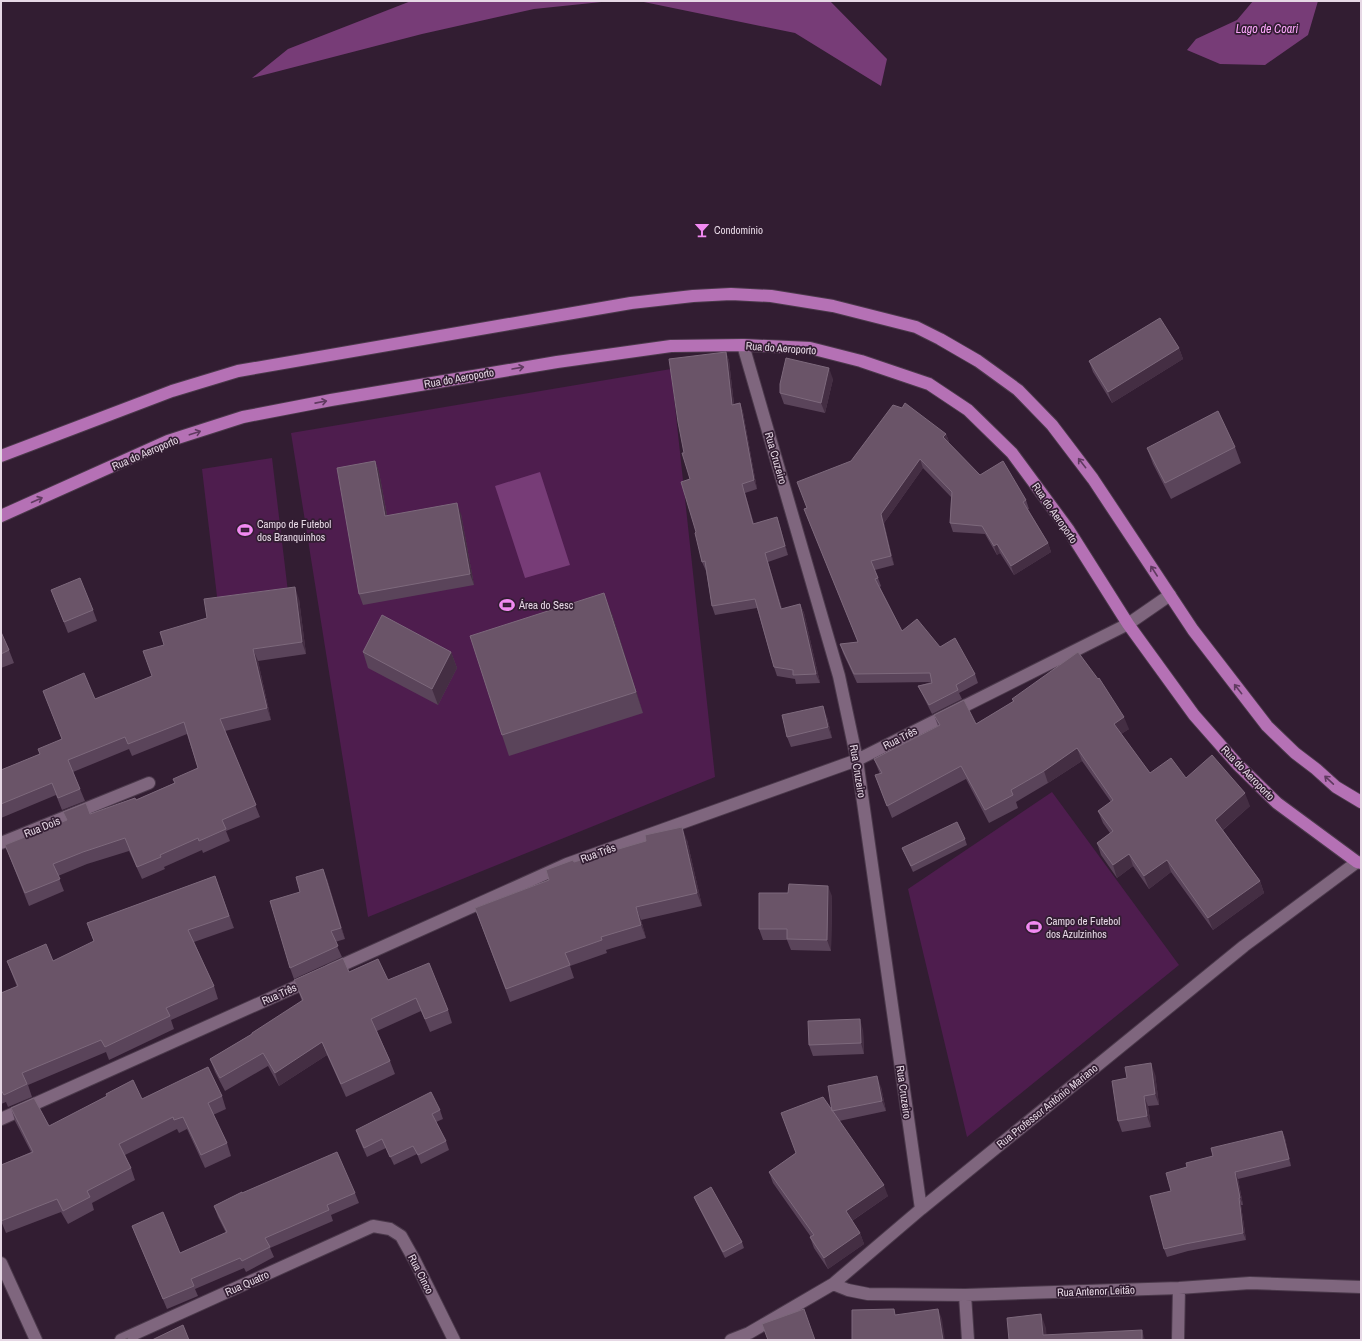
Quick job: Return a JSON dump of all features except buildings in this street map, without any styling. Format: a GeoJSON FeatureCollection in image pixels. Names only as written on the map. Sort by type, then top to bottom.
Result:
{"type":"FeatureCollection","features":[{"type":"Feature","properties":{"kind":"main road"},"geometry":{"type":"LineString","coordinates":[[1,456],[172,391],[238,370],[631,303],[693,296],[731,294],[771,296],[833,306],[916,326],[978,361],[1018,390],[1052,425],[1093,479],[1193,630],[1267,726],[1295,753],[1336,787],[1361,802]]}},
{"type":"Feature","properties":{"kind":"main road","name":"Rua do Aeroporto"},"geometry":{"type":"LineString","coordinates":[[1,516],[168,441],[243,417],[331,400],[557,362],[671,346],[743,345],[810,348],[861,361],[929,384],[968,410],[1012,453],[1068,529],[1128,624],[1194,715],[1238,765],[1277,803],[1359,862]]}},
{"type":"Feature","properties":{"kind":"street","name":"Rua Cruzeiro"},"geometry":{"type":"LineString","coordinates":[[743,345],[839,676],[857,760],[921,1209]]}},
{"type":"Feature","properties":{"kind":"street","name":"Rua Três"},"geometry":{"type":"LineString","coordinates":[[1,1119],[567,864],[857,760],[1128,624],[1170,595]]}},
{"type":"Feature","properties":{"kind":"street","name":"Rua Dois"},"geometry":{"type":"LineString","coordinates":[[1,843],[149,783]]}},
{"type":"Feature","properties":{"kind":"street","name":"Rua Professor Antônio Mariano"},"geometry":{"type":"LineString","coordinates":[[731,1340],[749,1336],[833,1284],[921,1209],[1244,946],[1359,862]]}},
{"type":"Feature","properties":{"kind":"street","name":"Rua Quatro"},"geometry":{"type":"LineString","coordinates":[[121,1340],[373,1226]]}},
{"type":"Feature","properties":{"kind":"street","name":"Rua Cinco"},"geometry":{"type":"LineString","coordinates":[[373,1226],[390,1229],[401,1236],[454,1340]]}},
{"type":"Feature","properties":{"kind":"street"},"geometry":{"type":"LineString","coordinates":[[1,1263],[36,1340]]}},
{"type":"Feature","properties":{"kind":"street","name":"Rua Antenor Leitão"},"geometry":{"type":"LineString","coordinates":[[833,1284],[848,1290],[868,1294],[965,1295],[1179,1288],[1250,1283],[1361,1287]]}},
{"type":"Feature","properties":{"kind":"street"},"geometry":{"type":"LineString","coordinates":[[1178,1340],[1179,1288]]}},
{"type":"Feature","properties":{"kind":"street"},"geometry":{"type":"LineString","coordinates":[[965,1295],[968,1340]]}},
{"type":"Feature","properties":{"kind":"shaded area","name":"Área do Sesc"},"geometry":{"type":"Polygon","coordinates":[[[671,369],[715,777],[368,917],[291,433],[671,369]]]}},
{"type":"Feature","properties":{"kind":"shaded area","name":"Campo de Futebol dos Branquinhos"},"geometry":{"type":"Polygon","coordinates":[[[272,458],[288,592],[218,605],[202,469],[272,458]]]}},
{"type":"Feature","properties":{"kind":"shaded area","name":"Campo de Futebol dos Azulzinhos"},"geometry":{"type":"Polygon","coordinates":[[[1052,792],[1179,965],[967,1137],[908,889],[1052,792]]]}},
{"type":"Feature","properties":{"kind":"water"},"geometry":{"type":"Polygon","coordinates":[[[411,1],[611,1],[534,9],[422,34],[252,78],[288,49],[411,1]]]}},
{"type":"Feature","properties":{"kind":"water"},"geometry":{"type":"Polygon","coordinates":[[[639,1],[830,1],[887,59],[881,86],[795,33],[639,1]]]}},
{"type":"Feature","properties":{"kind":"water","name":"Lago de Coari"},"geometry":{"type":"Polygon","coordinates":[[[1253,1],[1318,1],[1308,35],[1265,65],[1220,64],[1187,50],[1196,39],[1237,20],[1253,1]]]}},
{"type":"Feature","properties":{"kind":"water"},"geometry":{"type":"Polygon","coordinates":[[[540,472],[570,565],[525,578],[495,486],[540,472]]]}},
{"type":"Feature","properties":{"kind":"place","name":"Condomínio"},"geometry":{"type":"Point","coordinates":[702,230]}},
{"type":"Feature","properties":{"kind":"place","name":"Campo de Futebol dos Branquinhos"},"geometry":{"type":"Point","coordinates":[245,530]}},
{"type":"Feature","properties":{"kind":"place","name":"Área do Sesc"},"geometry":{"type":"Point","coordinates":[507,605]}},
{"type":"Feature","properties":{"kind":"place","name":"Campo de Futebol dos Azulzinhos"},"geometry":{"type":"Point","coordinates":[1034,927]}}]}
